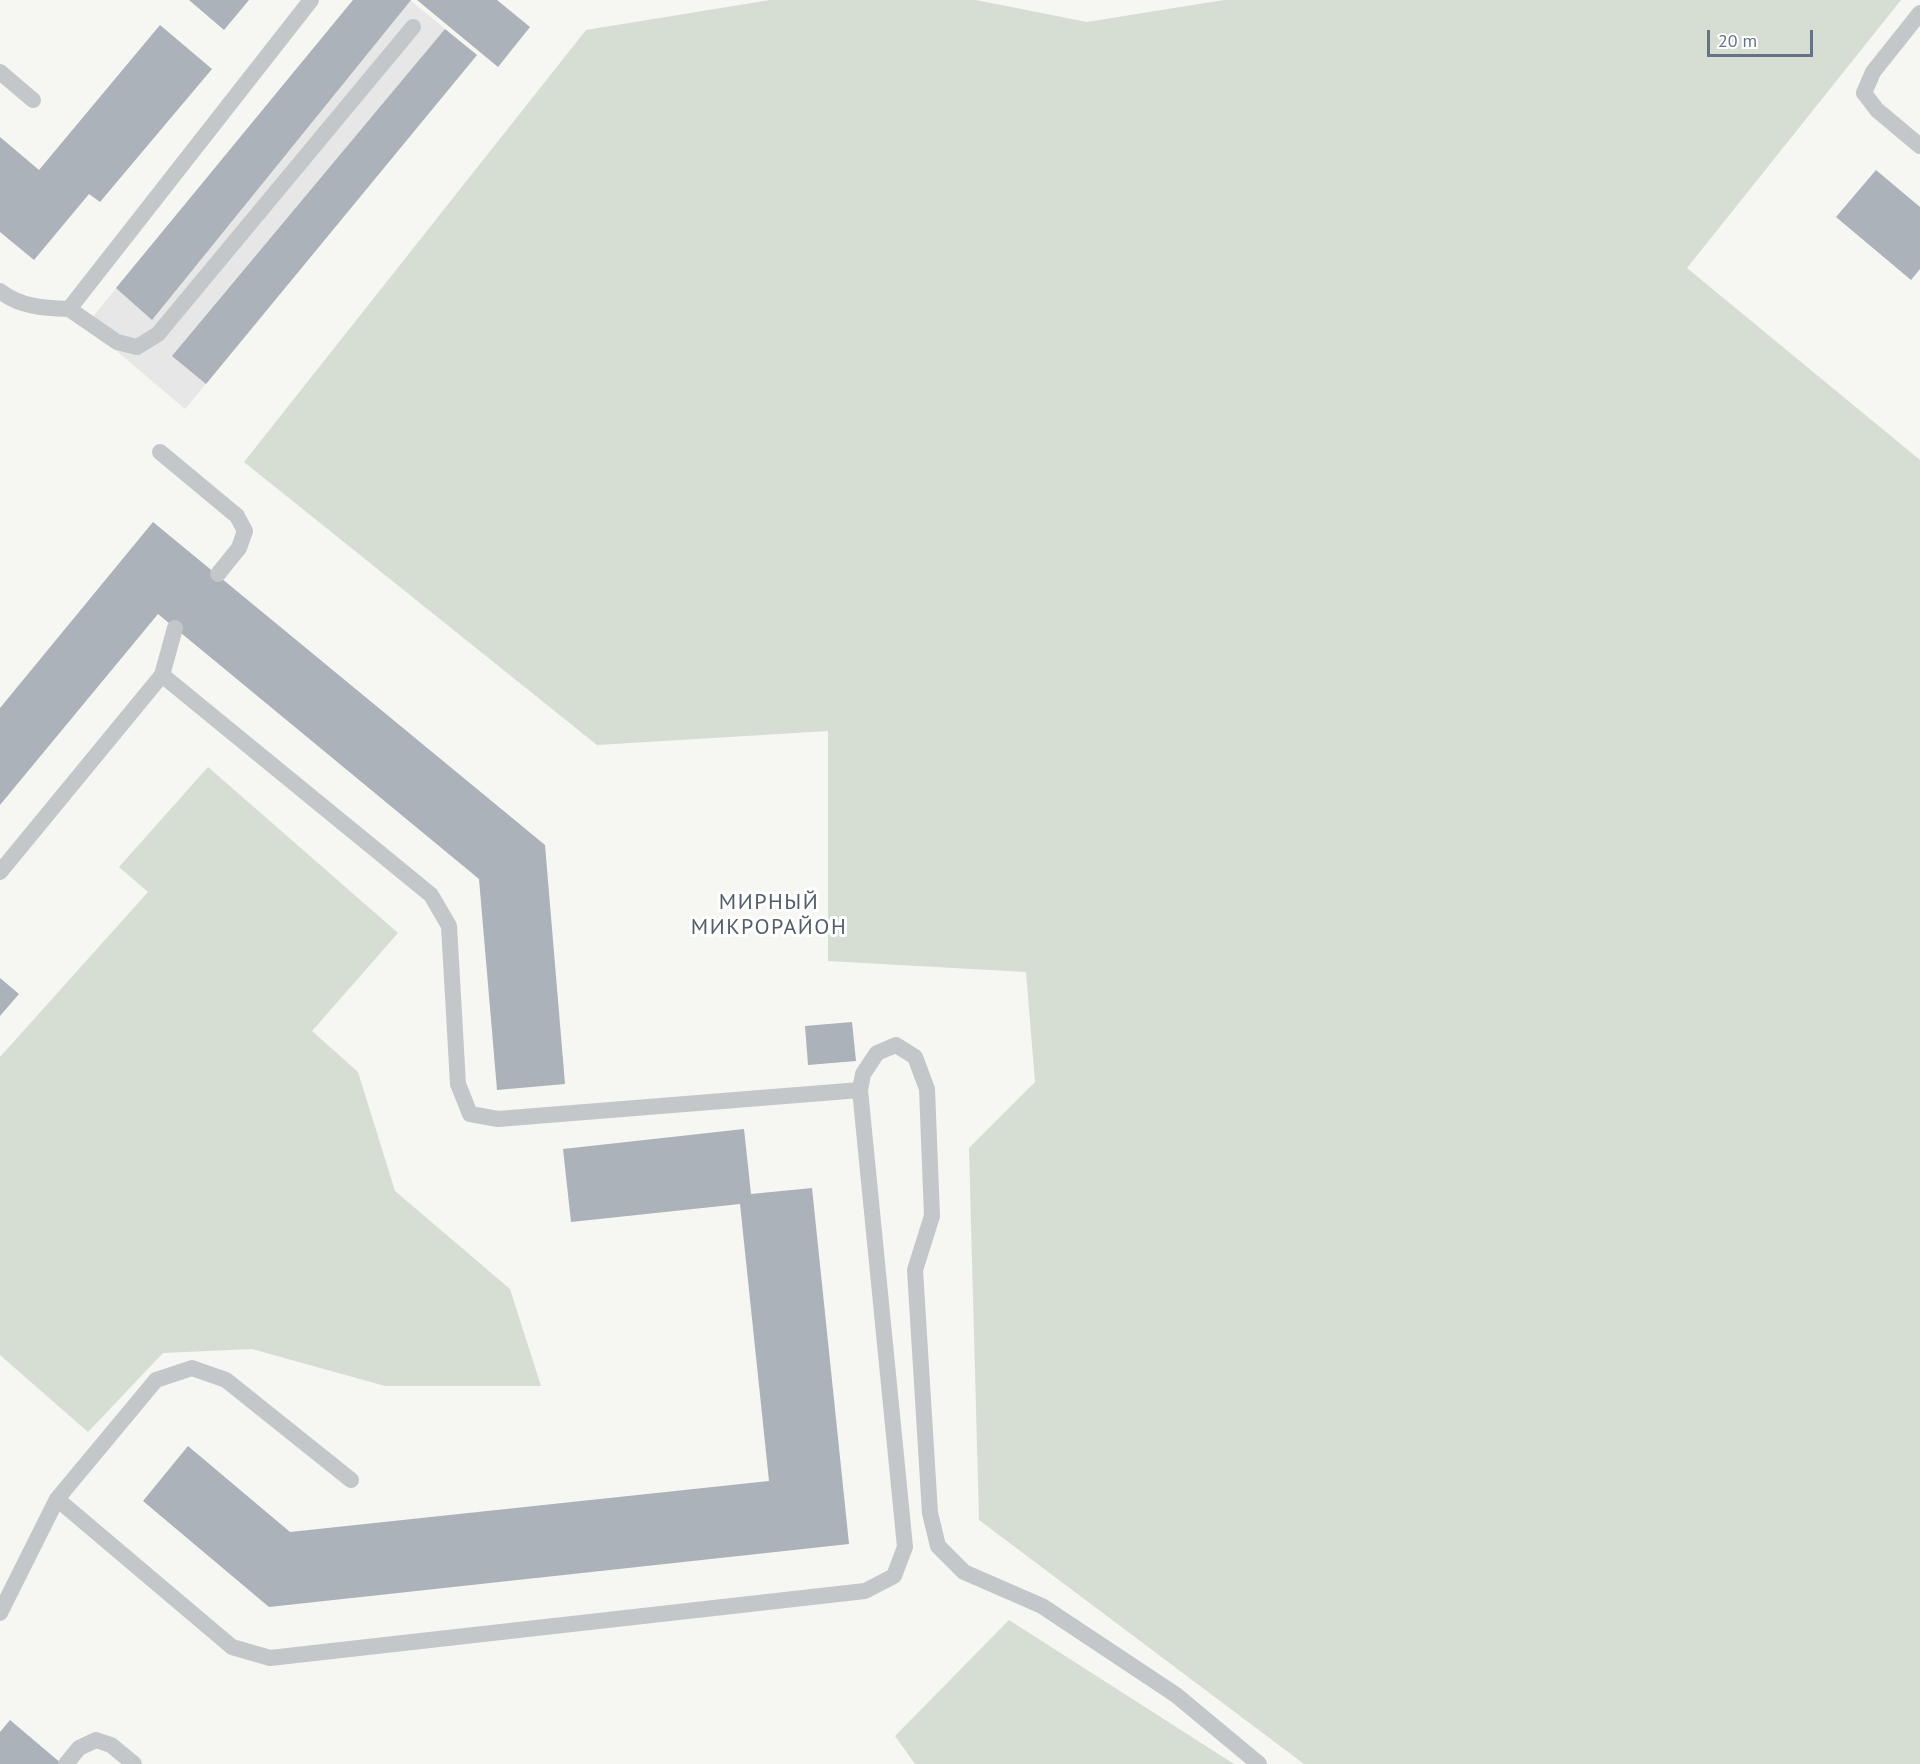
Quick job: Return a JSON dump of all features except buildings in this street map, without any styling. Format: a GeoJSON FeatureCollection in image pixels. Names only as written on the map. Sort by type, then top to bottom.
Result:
{"type":"FeatureCollection","features":[{"type":"Feature","properties":{"kind":"lane"},"geometry":{"type":"LineString","coordinates":[[69,309],[311,0]]}},
{"type":"Feature","properties":{"kind":"lane"},"geometry":{"type":"LineString","coordinates":[[1920,13],[1873,72],[1864,93],[1876,110],[1920,146]]}},
{"type":"Feature","properties":{"kind":"lane"},"geometry":{"type":"LineString","coordinates":[[0,291],[10,299],[37,308],[69,309],[117,342],[138,347],[158,334],[412,27]]}},
{"type":"Feature","properties":{"kind":"lane"},"geometry":{"type":"LineString","coordinates":[[0,72],[33,100]]}},
{"type":"Feature","properties":{"kind":"lane"},"geometry":{"type":"LineString","coordinates":[[160,452],[237,516],[245,531],[239,548],[218,574]]}},
{"type":"Feature","properties":{"kind":"lane"},"geometry":{"type":"LineString","coordinates":[[0,872],[162,675],[175,628]]}},
{"type":"Feature","properties":{"kind":"lane"},"geometry":{"type":"LineString","coordinates":[[162,675],[431,895],[449,926],[458,1084],[470,1114],[498,1119],[860,1090]]}},
{"type":"Feature","properties":{"kind":"lane"},"geometry":{"type":"LineString","coordinates":[[57,1499],[232,1647],[270,1658],[865,1591],[894,1576],[905,1547],[860,1090],[863,1074],[877,1053],[896,1045],[915,1057],[927,1089],[932,1216],[915,1270],[930,1513],[938,1546],[964,1572],[1042,1606],[1176,1695],[1259,1764]]}},
{"type":"Feature","properties":{"kind":"lane"},"geometry":{"type":"LineString","coordinates":[[0,1613],[57,1499],[156,1380],[192,1368],[226,1380],[351,1480]]}},
{"type":"Feature","properties":{"kind":"lane"},"geometry":{"type":"LineString","coordinates":[[66,1764],[79,1748],[96,1740],[111,1745],[134,1764]]}},
{"type":"Feature","properties":{"kind":"shaded area"},"geometry":{"type":"Polygon","coordinates":[[[353,0],[410,0],[477,55],[185,409],[86,325],[353,0]]]}},
{"type":"Feature","properties":{"kind":"shaded area"},"geometry":{"type":"Polygon","coordinates":[[[770,0],[976,0],[1087,22],[1224,0],[1901,0],[1687,268],[1920,460],[1920,1764],[1304,1764],[979,1520],[969,1148],[1035,1082],[1026,972],[828,961],[828,731],[597,745],[244,462],[586,30],[770,0]]]}},
{"type":"Feature","properties":{"kind":"shaded area"},"geometry":{"type":"Polygon","coordinates":[[[208,767],[398,933],[312,1031],[358,1072],[395,1191],[510,1289],[541,1386],[385,1386],[252,1349],[163,1353],[88,1432],[0,1355],[0,1057],[148,892],[119,867],[208,767]]]}},
{"type":"Feature","properties":{"kind":"shaded area"},"geometry":{"type":"Polygon","coordinates":[[[1009,1620],[1234,1764],[915,1764],[895,1736],[1009,1620]]]}},
{"type":"Feature","properties":{"kind":"district","name":"МИРНЫЙ МИКРОРАЙОН"},"geometry":{"type":"Point","coordinates":[769,916]}}]}
